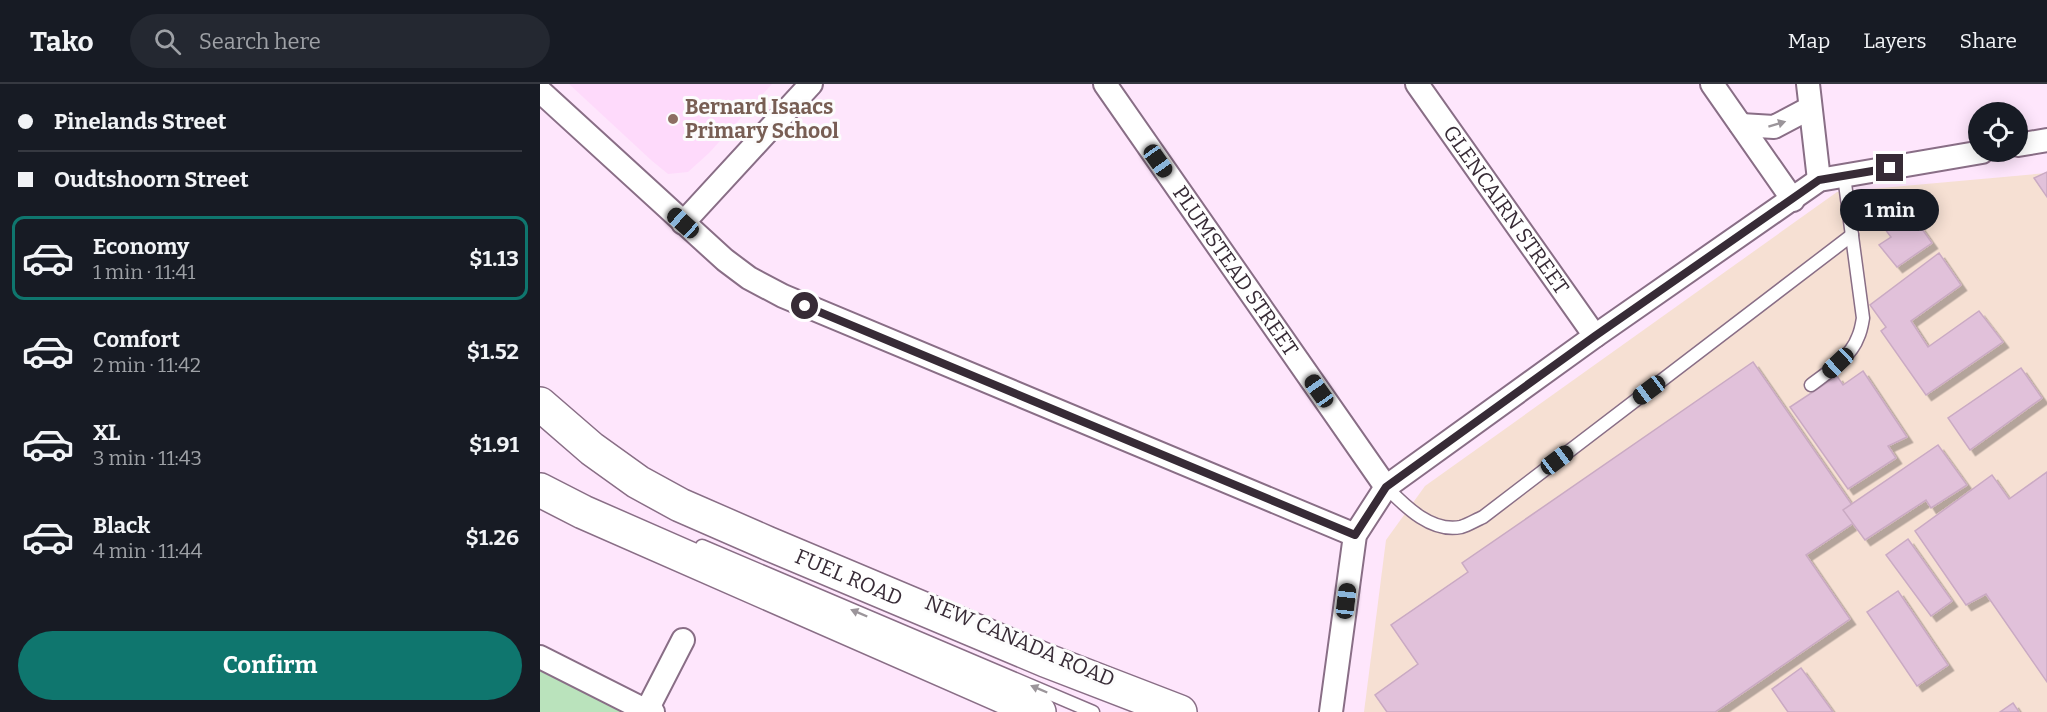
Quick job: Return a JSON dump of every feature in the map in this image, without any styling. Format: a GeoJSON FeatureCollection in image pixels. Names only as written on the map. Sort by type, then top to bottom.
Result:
{"type":"FeatureCollection","features":[{"type":"Feature","properties":{"kind":"main road","name":"FUEL ROAD"},"geometry":{"type":"LineString","coordinates":[[540,404],[591,449],[638,482],[680,505],[1023,651],[1180,712]]}},
{"type":"Feature","properties":{"kind":"main road"},"geometry":{"type":"LineString","coordinates":[[540,490],[583,512],[1039,712]]}},
{"type":"Feature","properties":{"kind":"street"},"geometry":{"type":"LineString","coordinates":[[683,223],[811,84]]}},
{"type":"Feature","properties":{"kind":"street","name":"PLUMSTEAD STREET"},"geometry":{"type":"LineString","coordinates":[[1105,84],[1386,487]]}},
{"type":"Feature","properties":{"kind":"street","name":"GLENCAIRN STREET"},"geometry":{"type":"LineString","coordinates":[[1417,84],[1595,336]]}},
{"type":"Feature","properties":{"kind":"street"},"geometry":{"type":"LineString","coordinates":[[1712,84],[1793,200]]}},
{"type":"Feature","properties":{"kind":"street"},"geometry":{"type":"LineString","coordinates":[[1808,84],[1819,180]]}},
{"type":"Feature","properties":{"kind":"street"},"geometry":{"type":"LineString","coordinates":[[540,91],[683,223],[749,278],[783,296],[1355,535]]}},
{"type":"Feature","properties":{"kind":"street"},"geometry":{"type":"LineString","coordinates":[[1741,125],[1774,127],[1810,108]]}},
{"type":"Feature","properties":{"kind":"street"},"geometry":{"type":"LineString","coordinates":[[2028,143],[2047,140]]}},
{"type":"Feature","properties":{"kind":"street"},"geometry":{"type":"LineString","coordinates":[[1331,712],[1355,535],[1386,487],[1595,336],[1819,180],[1968,154]]}},
{"type":"Feature","properties":{"kind":"street"},"geometry":{"type":"LineString","coordinates":[[540,657],[649,712],[683,640]]}},
{"type":"Feature","properties":{"kind":"lane"},"geometry":{"type":"LineString","coordinates":[[1811,384],[1848,353],[1858,339],[1863,318],[1844,176]]}},
{"type":"Feature","properties":{"kind":"lane"},"geometry":{"type":"LineString","coordinates":[[1386,487],[1426,521],[1446,528],[1461,526],[1483,517],[1852,235]]}},
{"type":"Feature","properties":{"kind":"lane","name":"NEW CANADA ROAD"},"geometry":{"type":"LineString","coordinates":[[672,515],[1062,680]]}},
{"type":"Feature","properties":{"kind":"lane","name":"NEW CANADA ROAD"},"geometry":{"type":"LineString","coordinates":[[687,540],[1093,712]]}},
{"type":"Feature","properties":{"kind":"shaded area","name":"Bernard Isaacs Primary School"},"geometry":{"type":"Polygon","coordinates":[[[569,84],[772,84],[709,153],[688,172],[668,174],[569,84]]]}},
{"type":"Feature","properties":{"kind":"shaded area"},"geometry":{"type":"Polygon","coordinates":[[[2047,173],[2047,712],[1364,712],[1386,540],[1425,486],[1837,192],[2047,173]]]}},
{"type":"Feature","properties":{"kind":"green space"},"geometry":{"type":"Polygon","coordinates":[[[540,662],[629,704],[622,712],[540,712],[540,662]]]}},
{"type":"Feature","properties":{"kind":"building"},"geometry":{"type":"Polygon","coordinates":[[[2047,172],[2047,197],[2034,178],[2047,172]]]}},
{"type":"Feature","properties":{"kind":"building"},"geometry":{"type":"Polygon","coordinates":[[[1902,199],[1907,207],[1914,202],[1923,217],[1917,222],[1932,243],[1897,267],[1879,245],[1891,237],[1875,216],[1902,199]]]}},
{"type":"Feature","properties":{"kind":"building"},"geometry":{"type":"Polygon","coordinates":[[[1939,253],[1961,285],[1911,321],[1928,347],[1979,311],[2003,342],[1926,395],[1881,331],[1886,327],[1870,305],[1939,253]]]}},
{"type":"Feature","properties":{"kind":"building"},"geometry":{"type":"Polygon","coordinates":[[[1753,362],[1861,518],[1806,555],[1850,619],[1715,712],[1387,712],[1375,695],[1418,664],[1391,625],[1468,572],[1462,563],[1753,362]]]}},
{"type":"Feature","properties":{"kind":"building"},"geometry":{"type":"Polygon","coordinates":[[[2021,368],[2042,398],[1970,450],[1948,418],[2021,368]]]}},
{"type":"Feature","properties":{"kind":"building"},"geometry":{"type":"Polygon","coordinates":[[[1863,371],[1907,437],[1888,446],[1896,458],[1848,489],[1790,407],[1837,376],[1843,385],[1863,371]]]}},
{"type":"Feature","properties":{"kind":"building"},"geometry":{"type":"Polygon","coordinates":[[[1938,445],[1967,485],[1931,508],[1926,500],[1865,540],[1843,510],[1938,445]]]}},
{"type":"Feature","properties":{"kind":"building"},"geometry":{"type":"Polygon","coordinates":[[[2047,472],[2047,682],[1986,594],[1966,605],[1915,531],[1992,475],[2009,499],[2047,472]]]}},
{"type":"Feature","properties":{"kind":"building"},"geometry":{"type":"Polygon","coordinates":[[[1908,539],[1952,601],[1931,616],[1886,555],[1908,539]]]}},
{"type":"Feature","properties":{"kind":"building"},"geometry":{"type":"Polygon","coordinates":[[[1898,591],[1948,665],[1917,686],[1867,612],[1898,591]]]}},
{"type":"Feature","properties":{"kind":"building"},"geometry":{"type":"Polygon","coordinates":[[[1801,668],[1833,712],[1788,712],[1772,689],[1801,668]]]}},
{"type":"Feature","properties":{"kind":"building"},"geometry":{"type":"Polygon","coordinates":[[[2013,703],[2019,712],[2000,712],[2013,703]]]}},
{"type":"Feature","properties":{"kind":"place","name":"Bernard Isaacs Primary School"},"geometry":{"type":"Point","coordinates":[673,119]}},
{"type":"Feature","properties":{"kind":"route"},"geometry":{"type":"LineString","coordinates":[[805,306],[1355,535],[1386,487],[1595,336],[1819,180],[1890,168]]}}]}
